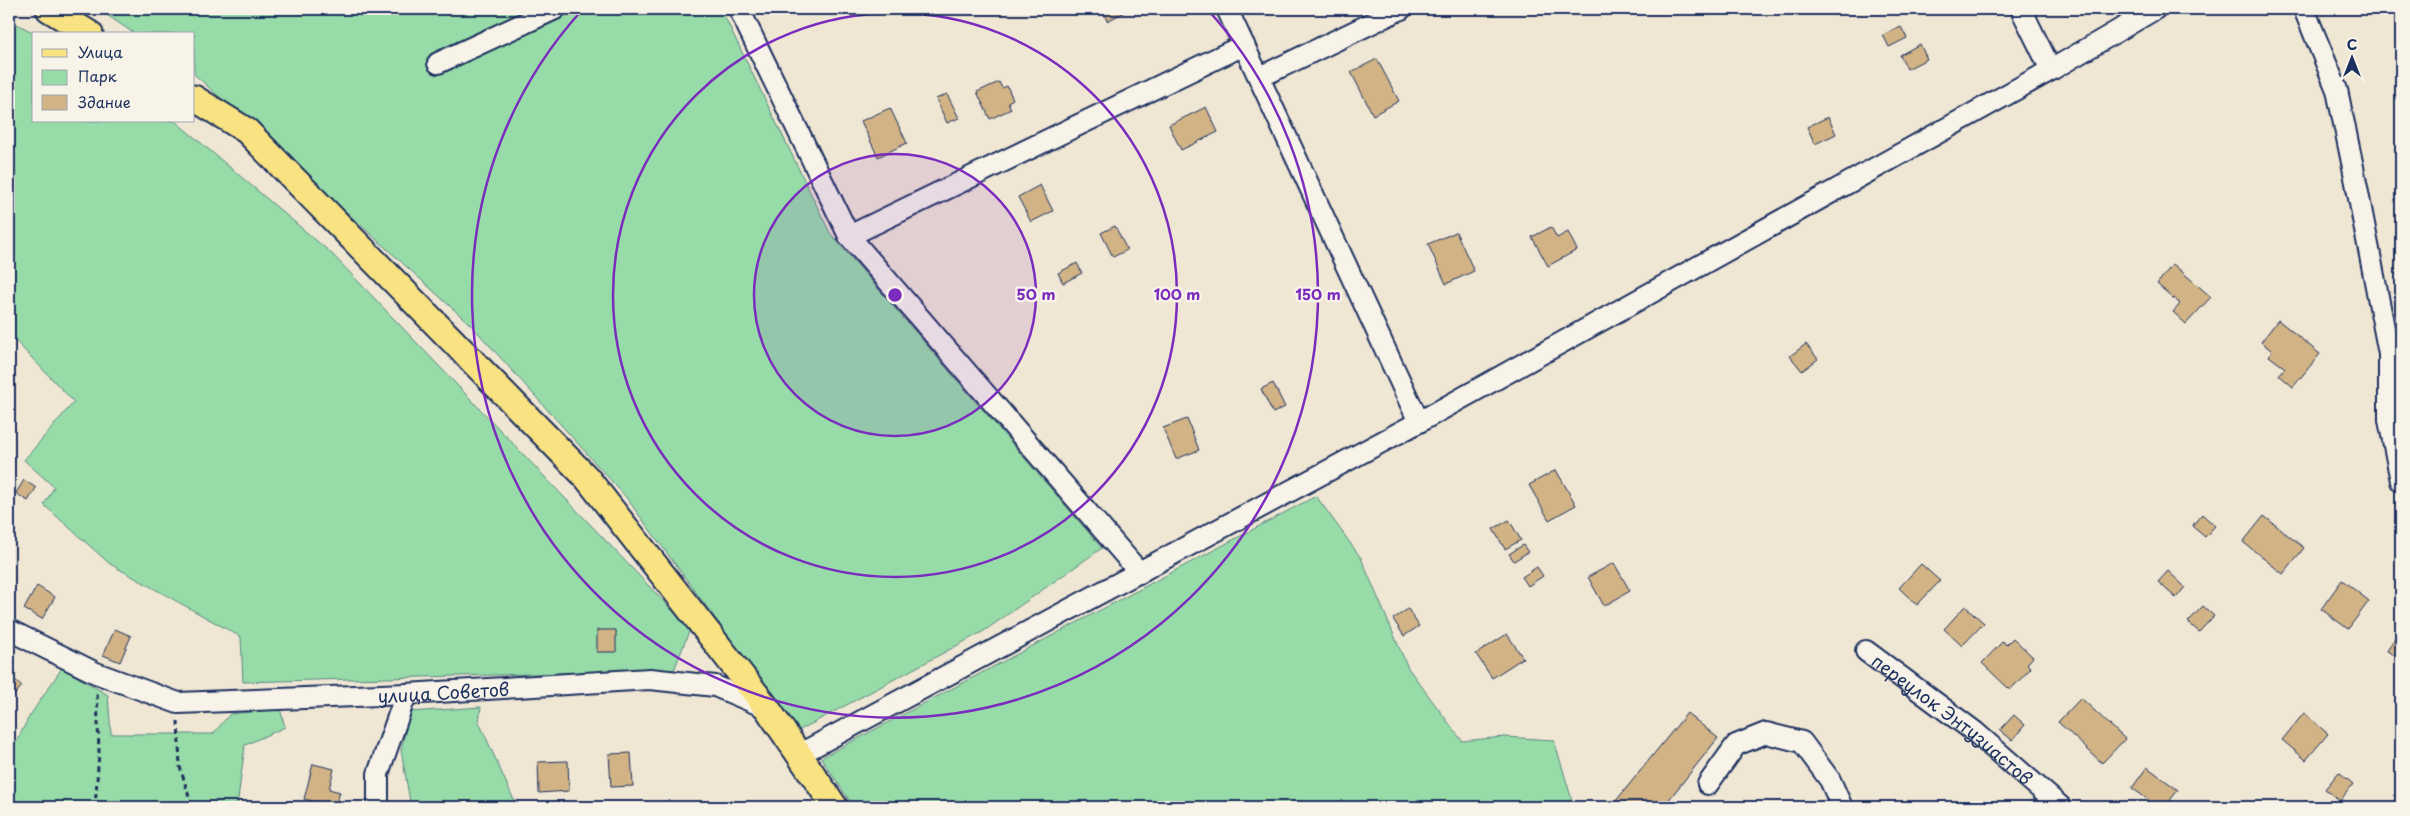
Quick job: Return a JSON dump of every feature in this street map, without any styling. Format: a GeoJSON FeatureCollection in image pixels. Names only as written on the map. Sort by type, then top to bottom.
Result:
{"type":"FeatureCollection","features":[{"type":"Feature","properties":{"kind":"main road"},"geometry":{"type":"LineString","coordinates":[[49,9],[87,32]]}},
{"type":"Feature","properties":{"kind":"main road"},"geometry":{"type":"LineString","coordinates":[[195,99],[247,131],[587,478],[767,708],[835,807]]}},
{"type":"Feature","properties":{"kind":"street"},"geometry":{"type":"LineString","coordinates":[[438,63],[555,9]]}},
{"type":"Feature","properties":{"kind":"street"},"geometry":{"type":"LineString","coordinates":[[739,9],[850,236],[1140,573]]}},
{"type":"Feature","properties":{"kind":"street"},"geometry":{"type":"LineString","coordinates":[[1227,9],[1419,422]]}},
{"type":"Feature","properties":{"kind":"street"},"geometry":{"type":"LineString","coordinates":[[1260,77],[1401,9]]}},
{"type":"Feature","properties":{"kind":"street"},"geometry":{"type":"LineString","coordinates":[[2021,9],[2051,70]]}},
{"type":"Feature","properties":{"kind":"street"},"geometry":{"type":"LineString","coordinates":[[798,755],[1419,422],[2051,70],[2155,9]]}},
{"type":"Feature","properties":{"kind":"street"},"geometry":{"type":"LineString","coordinates":[[2304,9],[2337,90],[2353,167],[2389,354],[2389,420],[2401,481]]}},
{"type":"Feature","properties":{"kind":"street"},"geometry":{"type":"LineString","coordinates":[[850,236],[1244,45]]}},
{"type":"Feature","properties":{"kind":"street","name":"улица Советов"},"geometry":{"type":"LineString","coordinates":[[9,630],[96,673],[178,703],[406,694],[650,680],[715,686],[767,708]]}},
{"type":"Feature","properties":{"kind":"street","name":"переулок Энтузиастов"},"geometry":{"type":"LineString","coordinates":[[1866,651],[1975,732],[2061,807]]}},
{"type":"Feature","properties":{"kind":"street"},"geometry":{"type":"LineString","coordinates":[[378,807],[378,774],[406,694]]}},
{"type":"Feature","properties":{"kind":"street"},"geometry":{"type":"LineString","coordinates":[[1708,784],[1736,745],[1766,733],[1802,742],[1830,780],[1842,807]]}},
{"type":"Feature","properties":{"kind":"path"},"geometry":{"type":"LineString","coordinates":[[95,807],[98,753],[96,673]]}},
{"type":"Feature","properties":{"kind":"path"},"geometry":{"type":"LineString","coordinates":[[178,703],[180,767],[192,807]]}},
{"type":"Feature","properties":{"kind":"green space"},"geometry":{"type":"Polygon","coordinates":[[[98,9],[721,9],[830,233],[1102,548],[984,631],[798,731],[625,496],[472,326],[195,75],[195,32],[132,32],[98,9]]]}},
{"type":"Feature","properties":{"kind":"green space"},"geometry":{"type":"Polygon","coordinates":[[[9,20],[32,32],[32,122],[176,122],[331,253],[690,629],[674,670],[243,682],[241,637],[110,564],[44,505],[54,487],[24,460],[74,402],[9,334],[9,20]]]}},
{"type":"Feature","properties":{"kind":"green space"},"geometry":{"type":"Polygon","coordinates":[[[1316,496],[1361,558],[1408,668],[1462,741],[1504,737],[1554,740],[1574,807],[854,807],[821,758],[1316,496]]]}},
{"type":"Feature","properties":{"kind":"green space"},"geometry":{"type":"Polygon","coordinates":[[[62,668],[108,695],[111,734],[213,734],[230,714],[280,709],[285,727],[245,745],[237,807],[9,807],[9,756],[29,717],[62,668]]]}},
{"type":"Feature","properties":{"kind":"green space"},"geometry":{"type":"Polygon","coordinates":[[[481,707],[479,722],[517,807],[411,807],[401,750],[410,712],[481,707]]]}},
{"type":"Feature","properties":{"kind":"green space"},"geometry":{"type":"Polygon","coordinates":[[[2034,800],[2042,807],[2013,807],[2034,800]]]}},
{"type":"Feature","properties":{"kind":"building"},"geometry":{"type":"Polygon","coordinates":[[[1102,9],[1121,9],[1123,13],[1107,21],[1102,9]]]}},
{"type":"Feature","properties":{"kind":"building"},"geometry":{"type":"Polygon","coordinates":[[[1901,27],[1907,38],[1889,47],[1883,35],[1901,27]]]}},
{"type":"Feature","properties":{"kind":"building"},"geometry":{"type":"Polygon","coordinates":[[[1920,44],[1927,59],[1907,69],[1900,55],[1920,44]]]}},
{"type":"Feature","properties":{"kind":"building"},"geometry":{"type":"Polygon","coordinates":[[[1377,59],[1399,101],[1373,115],[1351,72],[1377,59]]]}},
{"type":"Feature","properties":{"kind":"building"},"geometry":{"type":"Polygon","coordinates":[[[999,82],[1002,88],[1007,86],[1013,99],[1008,102],[1011,109],[990,119],[977,92],[999,82]]]}},
{"type":"Feature","properties":{"kind":"building"},"geometry":{"type":"Polygon","coordinates":[[[947,94],[959,118],[947,123],[936,99],[947,94]]]}},
{"type":"Feature","properties":{"kind":"building"},"geometry":{"type":"Polygon","coordinates":[[[1206,107],[1218,132],[1181,150],[1169,125],[1206,107]]]}},
{"type":"Feature","properties":{"kind":"building"},"geometry":{"type":"Polygon","coordinates":[[[890,108],[907,143],[878,157],[861,121],[890,108]]]}},
{"type":"Feature","properties":{"kind":"building"},"geometry":{"type":"Polygon","coordinates":[[[1828,117],[1836,134],[1815,144],[1807,127],[1828,117]]]}},
{"type":"Feature","properties":{"kind":"building"},"geometry":{"type":"Polygon","coordinates":[[[1040,185],[1053,211],[1031,222],[1018,197],[1040,185]]]}},
{"type":"Feature","properties":{"kind":"building"},"geometry":{"type":"Polygon","coordinates":[[[1115,226],[1127,250],[1113,257],[1101,233],[1115,226]]]}},
{"type":"Feature","properties":{"kind":"building"},"geometry":{"type":"Polygon","coordinates":[[[1551,227],[1557,238],[1568,232],[1577,250],[1548,266],[1532,237],[1551,227]]]}},
{"type":"Feature","properties":{"kind":"building"},"geometry":{"type":"Polygon","coordinates":[[[1456,232],[1474,271],[1446,284],[1428,244],[1456,232]]]}},
{"type":"Feature","properties":{"kind":"building"},"geometry":{"type":"Polygon","coordinates":[[[1077,263],[1082,273],[1063,283],[1058,273],[1077,263]]]}},
{"type":"Feature","properties":{"kind":"building"},"geometry":{"type":"Polygon","coordinates":[[[2173,264],[2211,297],[2186,324],[2173,312],[2180,304],[2157,284],[2173,264]]]}},
{"type":"Feature","properties":{"kind":"building"},"geometry":{"type":"Polygon","coordinates":[[[2278,320],[2320,354],[2293,387],[2279,375],[2285,368],[2269,356],[2272,351],[2261,342],[2278,320]]]}},
{"type":"Feature","properties":{"kind":"building"},"geometry":{"type":"Polygon","coordinates":[[[1806,344],[1818,359],[1802,371],[1790,356],[1806,344]]]}},
{"type":"Feature","properties":{"kind":"building"},"geometry":{"type":"Polygon","coordinates":[[[1273,383],[1285,407],[1273,413],[1261,389],[1273,383]]]}},
{"type":"Feature","properties":{"kind":"building"},"geometry":{"type":"Polygon","coordinates":[[[1187,419],[1199,450],[1176,459],[1163,428],[1187,419]]]}},
{"type":"Feature","properties":{"kind":"building"},"geometry":{"type":"Polygon","coordinates":[[[1556,470],[1576,505],[1549,520],[1529,485],[1556,470]]]}},
{"type":"Feature","properties":{"kind":"building"},"geometry":{"type":"Polygon","coordinates":[[[24,480],[36,488],[28,501],[16,493],[24,480]]]}},
{"type":"Feature","properties":{"kind":"building"},"geometry":{"type":"Polygon","coordinates":[[[2202,514],[2215,526],[2205,537],[2192,526],[2202,514]]]}},
{"type":"Feature","properties":{"kind":"building"},"geometry":{"type":"Polygon","coordinates":[[[2264,516],[2304,548],[2283,574],[2243,542],[2264,516]]]}},
{"type":"Feature","properties":{"kind":"building"},"geometry":{"type":"Polygon","coordinates":[[[1509,520],[1521,540],[1505,549],[1493,529],[1509,520]]]}},
{"type":"Feature","properties":{"kind":"building"},"geometry":{"type":"Polygon","coordinates":[[[1523,545],[1528,552],[1514,561],[1509,554],[1523,545]]]}},
{"type":"Feature","properties":{"kind":"building"},"geometry":{"type":"Polygon","coordinates":[[[1614,563],[1630,591],[1604,606],[1588,577],[1614,563]]]}},
{"type":"Feature","properties":{"kind":"building"},"geometry":{"type":"Polygon","coordinates":[[[1921,564],[1940,581],[1917,605],[1899,588],[1921,564]]]}},
{"type":"Feature","properties":{"kind":"building"},"geometry":{"type":"Polygon","coordinates":[[[1537,567],[1543,576],[1528,586],[1522,577],[1537,567]]]}},
{"type":"Feature","properties":{"kind":"building"},"geometry":{"type":"Polygon","coordinates":[[[2168,571],[2185,587],[2176,598],[2158,582],[2168,571]]]}},
{"type":"Feature","properties":{"kind":"building"},"geometry":{"type":"Polygon","coordinates":[[[2342,580],[2369,601],[2348,629],[2321,609],[2342,580]]]}},
{"type":"Feature","properties":{"kind":"building"},"geometry":{"type":"Polygon","coordinates":[[[37,586],[55,597],[42,619],[24,609],[37,586]]]}},
{"type":"Feature","properties":{"kind":"building"},"geometry":{"type":"Polygon","coordinates":[[[1965,606],[1984,623],[1962,646],[1944,629],[1965,606]]]}},
{"type":"Feature","properties":{"kind":"building"},"geometry":{"type":"Polygon","coordinates":[[[2203,606],[2214,616],[2199,632],[2188,622],[2203,606]]]}},
{"type":"Feature","properties":{"kind":"building"},"geometry":{"type":"Polygon","coordinates":[[[1408,609],[1419,626],[1404,636],[1393,619],[1408,609]]]}},
{"type":"Feature","properties":{"kind":"building"},"geometry":{"type":"Polygon","coordinates":[[[115,629],[131,636],[120,662],[103,655],[115,629]]]}},
{"type":"Feature","properties":{"kind":"building"},"geometry":{"type":"Polygon","coordinates":[[[597,630],[616,630],[616,652],[597,652],[597,630]]]}},
{"type":"Feature","properties":{"kind":"building"},"geometry":{"type":"Polygon","coordinates":[[[2398,633],[2401,635],[2401,648],[2396,656],[2387,651],[2398,633]]]}},
{"type":"Feature","properties":{"kind":"building"},"geometry":{"type":"Polygon","coordinates":[[[1507,634],[1523,658],[1492,678],[1476,654],[1507,634]]]}},
{"type":"Feature","properties":{"kind":"building"},"geometry":{"type":"Polygon","coordinates":[[[2013,638],[2033,657],[2027,664],[2031,668],[2010,690],[1982,663],[2003,641],[2006,645],[2013,638]]]}},
{"type":"Feature","properties":{"kind":"building"},"geometry":{"type":"Polygon","coordinates":[[[13,678],[22,686],[9,701],[9,682],[13,678]]]}},
{"type":"Feature","properties":{"kind":"building"},"geometry":{"type":"Polygon","coordinates":[[[2081,698],[2125,739],[2102,763],[2058,722],[2081,698]]]}},
{"type":"Feature","properties":{"kind":"building"},"geometry":{"type":"Polygon","coordinates":[[[1687,713],[1718,738],[1663,807],[1611,807],[1687,713]]]}},
{"type":"Feature","properties":{"kind":"building"},"geometry":{"type":"Polygon","coordinates":[[[2304,713],[2328,734],[2306,760],[2282,740],[2304,713]]]}},
{"type":"Feature","properties":{"kind":"building"},"geometry":{"type":"Polygon","coordinates":[[[2014,715],[2025,725],[2012,740],[2000,730],[2014,715]]]}},
{"type":"Feature","properties":{"kind":"building"},"geometry":{"type":"Polygon","coordinates":[[[631,753],[633,786],[611,787],[609,754],[631,753]]]}},
{"type":"Feature","properties":{"kind":"building"},"geometry":{"type":"Polygon","coordinates":[[[568,761],[569,791],[539,793],[538,762],[568,761]]]}},
{"type":"Feature","properties":{"kind":"building"},"geometry":{"type":"Polygon","coordinates":[[[313,764],[334,769],[329,789],[340,792],[335,807],[304,799],[313,764]]]}},
{"type":"Feature","properties":{"kind":"building"},"geometry":{"type":"Polygon","coordinates":[[[2147,767],[2178,790],[2165,807],[2158,807],[2132,788],[2147,767]]]}},
{"type":"Feature","properties":{"kind":"building"},"geometry":{"type":"Polygon","coordinates":[[[2339,772],[2353,784],[2340,801],[2325,789],[2339,772]]]}}]}
